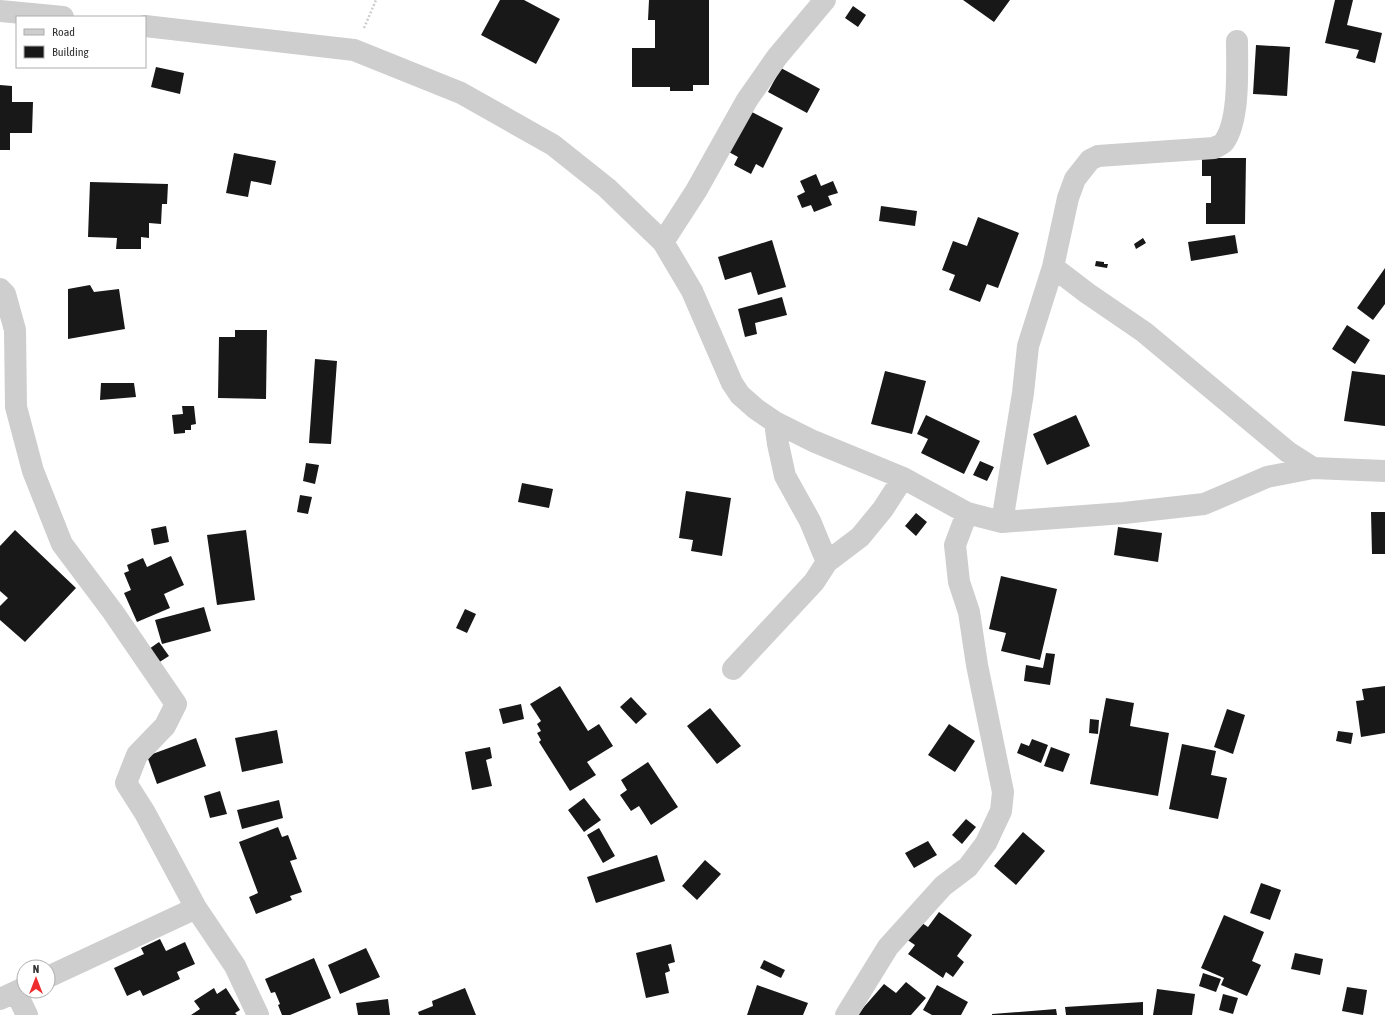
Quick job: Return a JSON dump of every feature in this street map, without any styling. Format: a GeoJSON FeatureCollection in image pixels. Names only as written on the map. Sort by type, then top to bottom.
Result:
{"type":"FeatureCollection","features":[{"type":"Feature","properties":{"kind":"street"},"geometry":{"type":"LineString","coordinates":[[663,242],[696,190],[747,100],[777,57],[825,0]]}},
{"type":"Feature","properties":{"kind":"street"},"geometry":{"type":"LineString","coordinates":[[0,11],[52,16]]}},
{"type":"Feature","properties":{"kind":"street"},"geometry":{"type":"LineString","coordinates":[[146,26],[354,50],[461,93],[552,144],[607,188],[663,242],[692,291],[732,384],[740,395],[756,410],[775,422],[813,441],[903,478],[967,513],[1002,522],[1124,513],[1204,504],[1267,477],[1313,468],[1385,471]]}},
{"type":"Feature","properties":{"kind":"street"},"geometry":{"type":"LineString","coordinates":[[1002,522],[1023,393],[1028,346],[1053,267],[1068,198],[1074,180],[1090,160],[1098,156],[1214,148],[1224,143],[1230,130],[1237,98],[1237,41]]}},
{"type":"Feature","properties":{"kind":"street"},"geometry":{"type":"LineString","coordinates":[[1053,267],[1087,293],[1144,332],[1288,452],[1313,468]]}},
{"type":"Feature","properties":{"kind":"street"},"geometry":{"type":"LineString","coordinates":[[0,289],[4,294],[15,330],[16,407],[33,471],[62,544],[113,612],[176,704],[166,726],[137,755],[126,784],[145,813],[196,908],[235,966],[258,1015]]}},
{"type":"Feature","properties":{"kind":"street"},"geometry":{"type":"LineString","coordinates":[[775,422],[785,476],[810,521],[827,562]]}},
{"type":"Feature","properties":{"kind":"street"},"geometry":{"type":"LineString","coordinates":[[733,669],[814,582],[827,562],[860,537],[882,509],[903,478]]}},
{"type":"Feature","properties":{"kind":"street"},"geometry":{"type":"LineString","coordinates":[[846,1015],[888,947],[943,886],[968,867],[986,843],[1001,811],[1003,792],[969,612],[959,582],[955,545],[967,513]]}},
{"type":"Feature","properties":{"kind":"street"},"geometry":{"type":"LineString","coordinates":[[56,973],[196,908]]}},
{"type":"Feature","properties":{"kind":"street"},"geometry":{"type":"LineString","coordinates":[[13,993],[27,1015]]}},
{"type":"Feature","properties":{"kind":"path"},"geometry":{"type":"LineString","coordinates":[[354,50],[376,0]]}},
{"type":"Feature","properties":{"kind":"building"},"geometry":{"type":"Polygon","coordinates":[[[500,0],[524,0],[560,19],[536,64],[481,35],[500,0]]]}},
{"type":"Feature","properties":{"kind":"building"},"geometry":{"type":"Polygon","coordinates":[[[649,0],[709,0],[709,85],[693,85],[693,91],[670,91],[670,87],[632,87],[632,48],[655,48],[655,20],[648,20],[649,0]]]}},
{"type":"Feature","properties":{"kind":"building"},"geometry":{"type":"Polygon","coordinates":[[[963,0],[1010,0],[994,22],[963,0]]]}},
{"type":"Feature","properties":{"kind":"building"},"geometry":{"type":"Polygon","coordinates":[[[1335,0],[1353,0],[1347,25],[1382,33],[1375,63],[1356,58],[1359,50],[1325,43],[1335,0]]]}},
{"type":"Feature","properties":{"kind":"building"},"geometry":{"type":"Polygon","coordinates":[[[853,6],[866,15],[858,27],[845,18],[853,6]]]}},
{"type":"Feature","properties":{"kind":"building"},"geometry":{"type":"Polygon","coordinates":[[[1256,45],[1290,47],[1287,96],[1253,94],[1256,45]]]}},
{"type":"Feature","properties":{"kind":"building"},"geometry":{"type":"Polygon","coordinates":[[[156,67],[184,73],[180,94],[151,87],[156,67]]]}},
{"type":"Feature","properties":{"kind":"building"},"geometry":{"type":"Polygon","coordinates":[[[781,68],[820,89],[807,113],[768,92],[781,68]]]}},
{"type":"Feature","properties":{"kind":"building"},"geometry":{"type":"Polygon","coordinates":[[[0,85],[12,86],[12,102],[33,102],[32,133],[10,133],[10,150],[0,150],[0,85]]]}},
{"type":"Feature","properties":{"kind":"building"},"geometry":{"type":"Polygon","coordinates":[[[748,110],[783,128],[763,168],[756,164],[751,174],[734,165],[738,157],[727,151],[748,110]]]}},
{"type":"Feature","properties":{"kind":"building"},"geometry":{"type":"Polygon","coordinates":[[[234,153],[276,161],[271,185],[251,181],[248,197],[226,193],[234,153]]]}},
{"type":"Feature","properties":{"kind":"building"},"geometry":{"type":"Polygon","coordinates":[[[1202,158],[1246,158],[1245,224],[1206,224],[1206,203],[1211,203],[1211,176],[1202,176],[1202,158]]]}},
{"type":"Feature","properties":{"kind":"building"},"geometry":{"type":"Polygon","coordinates":[[[816,174],[821,186],[833,181],[838,193],[828,196],[832,205],[814,212],[811,205],[802,208],[797,196],[805,192],[800,181],[816,174]]]}},
{"type":"Feature","properties":{"kind":"building"},"geometry":{"type":"Polygon","coordinates":[[[90,182],[168,184],[167,204],[162,204],[161,224],[149,223],[149,238],[141,237],[141,249],[116,249],[117,238],[88,237],[90,182]]]}},
{"type":"Feature","properties":{"kind":"building"},"geometry":{"type":"Polygon","coordinates":[[[881,206],[917,211],[915,226],[879,221],[881,206]]]}},
{"type":"Feature","properties":{"kind":"building"},"geometry":{"type":"Polygon","coordinates":[[[978,217],[1019,233],[998,288],[987,284],[980,302],[949,290],[955,275],[942,270],[953,241],[967,246],[978,217]]]}},
{"type":"Feature","properties":{"kind":"building"},"geometry":{"type":"Polygon","coordinates":[[[1235,235],[1238,253],[1191,261],[1188,242],[1235,235]]]}},
{"type":"Feature","properties":{"kind":"building"},"geometry":{"type":"Polygon","coordinates":[[[1143,238],[1146,243],[1136,249],[1134,244],[1143,238]]]}},
{"type":"Feature","properties":{"kind":"building"},"geometry":{"type":"Polygon","coordinates":[[[772,240],[786,287],[758,295],[751,272],[725,280],[718,257],[772,240]]]}},
{"type":"Feature","properties":{"kind":"building"},"geometry":{"type":"Polygon","coordinates":[[[1096,261],[1108,264],[1107,268],[1095,266],[1096,261]]]}},
{"type":"Feature","properties":{"kind":"building"},"geometry":{"type":"Polygon","coordinates":[[[1385,268],[1385,304],[1373,320],[1357,308],[1385,268]]]}},
{"type":"Feature","properties":{"kind":"building"},"geometry":{"type":"Polygon","coordinates":[[[90,285],[94,292],[119,289],[125,329],[68,339],[68,289],[90,285]]]}},
{"type":"Feature","properties":{"kind":"building"},"geometry":{"type":"Polygon","coordinates":[[[782,297],[787,315],[755,323],[757,334],[745,337],[738,309],[782,297]]]}},
{"type":"Feature","properties":{"kind":"building"},"geometry":{"type":"Polygon","coordinates":[[[1347,325],[1370,340],[1355,364],[1332,349],[1347,325]]]}},
{"type":"Feature","properties":{"kind":"building"},"geometry":{"type":"Polygon","coordinates":[[[235,330],[267,330],[266,399],[218,398],[219,337],[235,337],[235,330]]]}},
{"type":"Feature","properties":{"kind":"building"},"geometry":{"type":"Polygon","coordinates":[[[315,359],[337,361],[331,444],[309,443],[315,359]]]}},
{"type":"Feature","properties":{"kind":"building"},"geometry":{"type":"Polygon","coordinates":[[[885,371],[926,381],[912,434],[871,424],[885,371]]]}},
{"type":"Feature","properties":{"kind":"building"},"geometry":{"type":"Polygon","coordinates":[[[1352,371],[1385,375],[1385,426],[1344,421],[1352,371]]]}},
{"type":"Feature","properties":{"kind":"building"},"geometry":{"type":"Polygon","coordinates":[[[101,383],[134,383],[136,397],[100,400],[101,383]]]}},
{"type":"Feature","properties":{"kind":"building"},"geometry":{"type":"Polygon","coordinates":[[[182,406],[194,406],[196,424],[191,425],[191,430],[185,430],[185,433],[174,434],[172,415],[183,414],[182,406]]]}},
{"type":"Feature","properties":{"kind":"building"},"geometry":{"type":"Polygon","coordinates":[[[926,415],[980,441],[964,474],[921,453],[928,439],[917,434],[926,415]]]}},
{"type":"Feature","properties":{"kind":"building"},"geometry":{"type":"Polygon","coordinates":[[[1076,415],[1090,446],[1047,465],[1033,434],[1076,415]]]}},
{"type":"Feature","properties":{"kind":"building"},"geometry":{"type":"Polygon","coordinates":[[[980,461],[994,467],[987,481],[973,475],[980,461]]]}},
{"type":"Feature","properties":{"kind":"building"},"geometry":{"type":"Polygon","coordinates":[[[306,463],[319,465],[315,484],[303,481],[306,463]]]}},
{"type":"Feature","properties":{"kind":"building"},"geometry":{"type":"Polygon","coordinates":[[[522,483],[553,489],[549,508],[518,502],[522,483]]]}},
{"type":"Feature","properties":{"kind":"building"},"geometry":{"type":"Polygon","coordinates":[[[686,491],[731,498],[722,556],[691,551],[693,540],[679,538],[686,491]]]}},
{"type":"Feature","properties":{"kind":"building"},"geometry":{"type":"Polygon","coordinates":[[[300,495],[312,497],[308,514],[297,512],[300,495]]]}},
{"type":"Feature","properties":{"kind":"building"},"geometry":{"type":"Polygon","coordinates":[[[1371,512],[1385,512],[1385,554],[1372,554],[1371,512]]]}},
{"type":"Feature","properties":{"kind":"building"},"geometry":{"type":"Polygon","coordinates":[[[916,513],[927,522],[916,536],[905,526],[916,513]]]}},
{"type":"Feature","properties":{"kind":"building"},"geometry":{"type":"Polygon","coordinates":[[[166,526],[169,542],[154,545],[151,529],[166,526]]]}},
{"type":"Feature","properties":{"kind":"building"},"geometry":{"type":"Polygon","coordinates":[[[1118,527],[1162,533],[1158,562],[1114,555],[1118,527]]]}},
{"type":"Feature","properties":{"kind":"building"},"geometry":{"type":"Polygon","coordinates":[[[15,530],[76,588],[25,642],[0,620],[0,606],[8,598],[0,591],[0,546],[15,530]]]}},
{"type":"Feature","properties":{"kind":"building"},"geometry":{"type":"Polygon","coordinates":[[[246,530],[255,600],[217,605],[207,535],[246,530]]]}},
{"type":"Feature","properties":{"kind":"building"},"geometry":{"type":"Polygon","coordinates":[[[171,556],[184,585],[164,594],[170,608],[137,622],[124,593],[131,590],[124,573],[129,571],[127,565],[143,558],[147,567],[171,556]]]}},
{"type":"Feature","properties":{"kind":"building"},"geometry":{"type":"Polygon","coordinates":[[[1001,576],[1057,589],[1040,660],[1001,651],[1006,633],[989,629],[1001,576]]]}},
{"type":"Feature","properties":{"kind":"building"},"geometry":{"type":"Polygon","coordinates":[[[204,607],[211,631],[162,644],[155,620],[204,607]]]}},
{"type":"Feature","properties":{"kind":"building"},"geometry":{"type":"Polygon","coordinates":[[[465,609],[476,614],[467,633],[456,628],[465,609]]]}},
{"type":"Feature","properties":{"kind":"building"},"geometry":{"type":"Polygon","coordinates":[[[159,642],[169,656],[158,663],[149,649],[159,642]]]}},
{"type":"Feature","properties":{"kind":"building"},"geometry":{"type":"Polygon","coordinates":[[[1046,653],[1055,654],[1050,685],[1024,681],[1026,665],[1043,668],[1046,653]]]}},
{"type":"Feature","properties":{"kind":"building"},"geometry":{"type":"Polygon","coordinates":[[[560,686],[588,731],[599,724],[613,746],[587,762],[596,775],[570,791],[539,742],[541,740],[537,733],[541,731],[537,724],[541,721],[530,704],[560,686]]]}},
{"type":"Feature","properties":{"kind":"building"},"geometry":{"type":"Polygon","coordinates":[[[1385,686],[1385,733],[1361,737],[1356,701],[1364,700],[1362,689],[1385,686]]]}},
{"type":"Feature","properties":{"kind":"building"},"geometry":{"type":"Polygon","coordinates":[[[631,697],[647,714],[636,724],[620,707],[631,697]]]}},
{"type":"Feature","properties":{"kind":"building"},"geometry":{"type":"Polygon","coordinates":[[[1106,698],[1134,703],[1130,726],[1169,733],[1158,796],[1090,784],[1106,698]]]}},
{"type":"Feature","properties":{"kind":"building"},"geometry":{"type":"Polygon","coordinates":[[[521,704],[524,719],[503,724],[499,709],[521,704]]]}},
{"type":"Feature","properties":{"kind":"building"},"geometry":{"type":"Polygon","coordinates":[[[710,708],[741,746],[717,764],[687,726],[710,708]]]}},
{"type":"Feature","properties":{"kind":"building"},"geometry":{"type":"Polygon","coordinates":[[[1227,709],[1245,715],[1233,754],[1214,747],[1227,709]]]}},
{"type":"Feature","properties":{"kind":"building"},"geometry":{"type":"Polygon","coordinates":[[[1090,719],[1099,720],[1098,734],[1089,733],[1090,719]]]}},
{"type":"Feature","properties":{"kind":"building"},"geometry":{"type":"Polygon","coordinates":[[[949,724],[975,741],[955,772],[928,755],[949,724]]]}},
{"type":"Feature","properties":{"kind":"building"},"geometry":{"type":"Polygon","coordinates":[[[277,730],[283,763],[242,772],[235,738],[277,730]]]}},
{"type":"Feature","properties":{"kind":"building"},"geometry":{"type":"Polygon","coordinates":[[[1338,731],[1353,733],[1351,744],[1336,741],[1338,731]]]}},
{"type":"Feature","properties":{"kind":"building"},"geometry":{"type":"Polygon","coordinates":[[[196,738],[206,766],[157,784],[147,756],[196,738]]]}},
{"type":"Feature","properties":{"kind":"building"},"geometry":{"type":"Polygon","coordinates":[[[1032,739],[1048,745],[1041,763],[1017,753],[1021,743],[1029,746],[1032,739]]]}},
{"type":"Feature","properties":{"kind":"building"},"geometry":{"type":"Polygon","coordinates":[[[1182,744],[1216,751],[1211,775],[1227,778],[1218,819],[1169,809],[1182,744]]]}},
{"type":"Feature","properties":{"kind":"building"},"geometry":{"type":"Polygon","coordinates":[[[490,747],[492,758],[486,760],[492,786],[472,790],[465,752],[490,747]]]}},
{"type":"Feature","properties":{"kind":"building"},"geometry":{"type":"Polygon","coordinates":[[[1051,747],[1070,754],[1063,772],[1044,766],[1051,747]]]}},
{"type":"Feature","properties":{"kind":"building"},"geometry":{"type":"Polygon","coordinates":[[[648,762],[678,807],[651,825],[639,806],[631,811],[620,795],[627,790],[621,780],[648,762]]]}},
{"type":"Feature","properties":{"kind":"building"},"geometry":{"type":"Polygon","coordinates":[[[220,791],[227,814],[210,818],[204,796],[220,791]]]}},
{"type":"Feature","properties":{"kind":"building"},"geometry":{"type":"Polygon","coordinates":[[[584,798],[601,820],[584,832],[568,810],[584,798]]]}},
{"type":"Feature","properties":{"kind":"building"},"geometry":{"type":"Polygon","coordinates":[[[279,800],[283,818],[242,829],[237,810],[279,800]]]}},
{"type":"Feature","properties":{"kind":"building"},"geometry":{"type":"Polygon","coordinates":[[[966,819],[976,827],[962,844],[952,835],[966,819]]]}},
{"type":"Feature","properties":{"kind":"building"},"geometry":{"type":"Polygon","coordinates":[[[278,827],[282,837],[288,835],[297,859],[290,861],[302,892],[290,896],[292,900],[256,914],[249,897],[258,893],[239,842],[278,827]]]}},
{"type":"Feature","properties":{"kind":"building"},"geometry":{"type":"Polygon","coordinates":[[[599,828],[615,856],[603,863],[587,835],[599,828]]]}},
{"type":"Feature","properties":{"kind":"building"},"geometry":{"type":"Polygon","coordinates":[[[1023,832],[1045,851],[1016,885],[994,866],[1023,832]]]}},
{"type":"Feature","properties":{"kind":"building"},"geometry":{"type":"Polygon","coordinates":[[[928,841],[937,855],[914,868],[905,853],[928,841]]]}},
{"type":"Feature","properties":{"kind":"building"},"geometry":{"type":"Polygon","coordinates":[[[657,855],[665,881],[596,903],[587,877],[657,855]]]}},
{"type":"Feature","properties":{"kind":"building"},"geometry":{"type":"Polygon","coordinates":[[[705,860],[721,874],[697,900],[682,886],[705,860]]]}},
{"type":"Feature","properties":{"kind":"building"},"geometry":{"type":"Polygon","coordinates":[[[1261,883],[1281,890],[1270,920],[1250,913],[1261,883]]]}},
{"type":"Feature","properties":{"kind":"building"},"geometry":{"type":"Polygon","coordinates":[[[939,912],[972,935],[957,956],[964,962],[953,977],[946,972],[943,978],[908,954],[915,945],[906,939],[919,921],[928,927],[939,912]]]}},
{"type":"Feature","properties":{"kind":"building"},"geometry":{"type":"Polygon","coordinates":[[[1224,915],[1264,932],[1252,961],[1261,965],[1247,996],[1221,985],[1224,978],[1201,968],[1224,915]]]}},
{"type":"Feature","properties":{"kind":"building"},"geometry":{"type":"Polygon","coordinates":[[[160,939],[166,951],[185,942],[195,964],[177,972],[180,979],[143,996],[140,990],[127,996],[114,968],[144,954],[141,948],[160,939]]]}},
{"type":"Feature","properties":{"kind":"building"},"geometry":{"type":"Polygon","coordinates":[[[671,944],[675,962],[668,964],[670,971],[665,973],[669,993],[646,998],[636,953],[671,944]]]}},
{"type":"Feature","properties":{"kind":"building"},"geometry":{"type":"Polygon","coordinates":[[[366,948],[380,977],[340,994],[328,965],[366,948]]]}},
{"type":"Feature","properties":{"kind":"building"},"geometry":{"type":"Polygon","coordinates":[[[1295,953],[1323,959],[1320,975],[1291,969],[1295,953]]]}},
{"type":"Feature","properties":{"kind":"building"},"geometry":{"type":"Polygon","coordinates":[[[314,958],[331,998],[290,1015],[282,1015],[278,1005],[280,1004],[275,992],[271,993],[265,979],[314,958]]]}},
{"type":"Feature","properties":{"kind":"building"},"geometry":{"type":"Polygon","coordinates":[[[764,960],[785,970],[781,978],[760,968],[764,960]]]}},
{"type":"Feature","properties":{"kind":"building"},"geometry":{"type":"Polygon","coordinates":[[[1203,973],[1221,979],[1216,992],[1199,986],[1203,973]]]}},
{"type":"Feature","properties":{"kind":"building"},"geometry":{"type":"Polygon","coordinates":[[[906,982],[926,998],[911,1015],[857,1015],[884,984],[896,993],[906,982]]]}},
{"type":"Feature","properties":{"kind":"building"},"geometry":{"type":"Polygon","coordinates":[[[757,985],[808,1003],[803,1015],[747,1015],[757,985]]]}},
{"type":"Feature","properties":{"kind":"building"},"geometry":{"type":"Polygon","coordinates":[[[937,985],[968,1002],[961,1015],[932,1015],[923,1010],[937,985]]]}},
{"type":"Feature","properties":{"kind":"building"},"geometry":{"type":"Polygon","coordinates":[[[1347,987],[1367,990],[1363,1015],[1342,1011],[1347,987]]]}},
{"type":"Feature","properties":{"kind":"building"},"geometry":{"type":"Polygon","coordinates":[[[214,988],[217,994],[226,988],[240,1010],[235,1013],[237,1015],[191,1015],[200,1009],[194,1001],[214,988]]]}},
{"type":"Feature","properties":{"kind":"building"},"geometry":{"type":"Polygon","coordinates":[[[465,988],[476,1015],[419,1015],[418,1012],[433,1006],[432,1001],[465,988]]]}},
{"type":"Feature","properties":{"kind":"building"},"geometry":{"type":"Polygon","coordinates":[[[1157,989],[1195,994],[1192,1015],[1153,1015],[1157,989]]]}},
{"type":"Feature","properties":{"kind":"building"},"geometry":{"type":"Polygon","coordinates":[[[1223,994],[1238,998],[1233,1014],[1219,1010],[1223,994]]]}},
{"type":"Feature","properties":{"kind":"building"},"geometry":{"type":"Polygon","coordinates":[[[388,999],[390,1015],[358,1015],[356,1003],[388,999]]]}},
{"type":"Feature","properties":{"kind":"building"},"geometry":{"type":"Polygon","coordinates":[[[1143,1002],[1143,1015],[1066,1015],[1065,1007],[1143,1002]]]}},
{"type":"Feature","properties":{"kind":"building"},"geometry":{"type":"Polygon","coordinates":[[[1056,1009],[1057,1015],[992,1015],[992,1014],[1056,1009]]]}}]}
